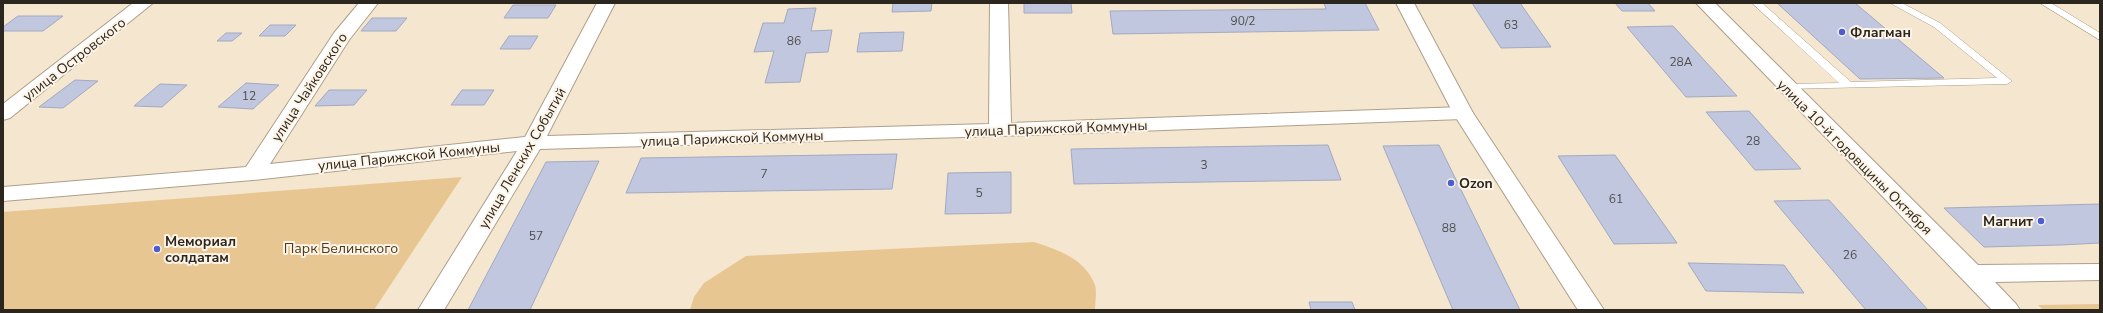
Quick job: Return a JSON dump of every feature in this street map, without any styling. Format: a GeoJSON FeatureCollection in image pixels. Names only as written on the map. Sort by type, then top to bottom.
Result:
{"type":"FeatureCollection","features":[{"type":"Feature","properties":{"kind":"street","name":"улица Островского"},"geometry":{"type":"LineString","coordinates":[[3,114],[144,3]]}},
{"type":"Feature","properties":{"kind":"street","name":"улица Чайковского"},"geometry":{"type":"LineString","coordinates":[[253,173],[341,37],[369,3]]}},
{"type":"Feature","properties":{"kind":"street","name":"улица Ленских Событий"},"geometry":{"type":"LineString","coordinates":[[431,310],[533,143],[606,3]]}},
{"type":"Feature","properties":{"kind":"street"},"geometry":{"type":"LineString","coordinates":[[999,3],[1000,130]]}},
{"type":"Feature","properties":{"kind":"street"},"geometry":{"type":"LineString","coordinates":[[1406,3],[1464,113],[1591,310]]}},
{"type":"Feature","properties":{"kind":"street","name":"улица 10-й годовщины Октября"},"geometry":{"type":"LineString","coordinates":[[1704,3],[2007,310]]}},
{"type":"Feature","properties":{"kind":"street","name":"улица Парижской Коммуны"},"geometry":{"type":"LineString","coordinates":[[3,194],[253,173],[533,143],[1000,130],[1464,113]]}},
{"type":"Feature","properties":{"kind":"street"},"geometry":{"type":"LineString","coordinates":[[1971,274],[2100,272]]}},
{"type":"Feature","properties":{"kind":"lane"},"geometry":{"type":"LineString","coordinates":[[1757,3],[1848,85]]}},
{"type":"Feature","properties":{"kind":"lane"},"geometry":{"type":"LineString","coordinates":[[1787,87],[2007,81],[1937,25],[1895,3]]}},
{"type":"Feature","properties":{"kind":"lane"},"geometry":{"type":"LineString","coordinates":[[2045,3],[2100,37]]}},
{"type":"Feature","properties":{"kind":"green space","name":"Парк Белинского"},"geometry":{"type":"Polygon","coordinates":[[[462,177],[374,310],[3,310],[3,212],[462,177]]]}},
{"type":"Feature","properties":{"kind":"green space"},"geometry":{"type":"Polygon","coordinates":[[[1034,242],[1062,252],[1085,268],[1091,276],[1096,288],[1095,310],[690,310],[694,297],[704,283],[746,256],[1034,242]]]}},
{"type":"Feature","properties":{"kind":"green space"},"geometry":{"type":"Polygon","coordinates":[[[2100,304],[2100,310],[2043,310],[2038,305],[2100,304]]]}},
{"type":"Feature","properties":{"kind":"building"},"geometry":{"type":"Polygon","coordinates":[[[893,3],[932,3],[931,11],[892,12],[893,3]]]}},
{"type":"Feature","properties":{"kind":"building"},"geometry":{"type":"Polygon","coordinates":[[[1024,3],[1071,3],[1072,13],[1024,13],[1024,3]]]}},
{"type":"Feature","properties":{"kind":"building"},"geometry":{"type":"Polygon","coordinates":[[[1324,3],[1365,3],[1379,30],[1113,34],[1110,11],[1326,9],[1324,3]]]}},
{"type":"Feature","properties":{"kind":"building"},"geometry":{"type":"Polygon","coordinates":[[[1472,3],[1520,3],[1551,47],[1501,48],[1472,3]]]}},
{"type":"Feature","properties":{"kind":"building"},"geometry":{"type":"Polygon","coordinates":[[[1615,3],[1648,3],[1655,11],[1622,11],[1615,3]]]}},
{"type":"Feature","properties":{"kind":"building"},"geometry":{"type":"Polygon","coordinates":[[[1777,3],[1855,3],[1944,78],[1860,79],[1777,3]]]}},
{"type":"Feature","properties":{"kind":"building"},"geometry":{"type":"Polygon","coordinates":[[[513,5],[556,5],[548,18],[504,18],[513,5]]]}},
{"type":"Feature","properties":{"kind":"building"},"geometry":{"type":"Polygon","coordinates":[[[816,8],[811,31],[832,30],[828,52],[806,53],[800,82],[765,83],[774,51],[754,52],[763,23],[784,23],[788,9],[816,8]]]}},
{"type":"Feature","properties":{"kind":"building"},"geometry":{"type":"Polygon","coordinates":[[[18,16],[63,16],[43,31],[3,31],[3,27],[18,16]]]}},
{"type":"Feature","properties":{"kind":"building"},"geometry":{"type":"Polygon","coordinates":[[[372,18],[407,18],[396,31],[361,31],[372,18]]]}},
{"type":"Feature","properties":{"kind":"building"},"geometry":{"type":"Polygon","coordinates":[[[270,25],[296,25],[285,36],[259,36],[270,25]]]}},
{"type":"Feature","properties":{"kind":"building"},"geometry":{"type":"Polygon","coordinates":[[[1673,26],[1737,96],[1686,97],[1627,27],[1673,26]]]}},
{"type":"Feature","properties":{"kind":"building"},"geometry":{"type":"Polygon","coordinates":[[[904,32],[902,51],[857,52],[860,33],[904,32]]]}},
{"type":"Feature","properties":{"kind":"building"},"geometry":{"type":"Polygon","coordinates":[[[226,33],[242,33],[232,41],[217,41],[226,33]]]}},
{"type":"Feature","properties":{"kind":"building"},"geometry":{"type":"Polygon","coordinates":[[[509,36],[538,36],[530,49],[500,49],[509,36]]]}},
{"type":"Feature","properties":{"kind":"building"},"geometry":{"type":"Polygon","coordinates":[[[75,80],[98,81],[63,108],[39,107],[75,80]]]}},
{"type":"Feature","properties":{"kind":"building"},"geometry":{"type":"Polygon","coordinates":[[[246,83],[279,85],[253,109],[218,107],[246,83]]]}},
{"type":"Feature","properties":{"kind":"building"},"geometry":{"type":"Polygon","coordinates":[[[160,84],[187,85],[162,107],[134,106],[160,84]]]}},
{"type":"Feature","properties":{"kind":"building"},"geometry":{"type":"Polygon","coordinates":[[[329,90],[367,90],[354,105],[315,106],[329,90]]]}},
{"type":"Feature","properties":{"kind":"building"},"geometry":{"type":"Polygon","coordinates":[[[462,90],[494,90],[484,105],[451,105],[462,90]]]}},
{"type":"Feature","properties":{"kind":"building"},"geometry":{"type":"Polygon","coordinates":[[[1749,111],[1801,169],[1755,170],[1706,112],[1749,111]]]}},
{"type":"Feature","properties":{"kind":"building"},"geometry":{"type":"Polygon","coordinates":[[[1328,145],[1341,180],[1074,184],[1071,149],[1328,145]]]}},
{"type":"Feature","properties":{"kind":"building"},"geometry":{"type":"Polygon","coordinates":[[[1439,145],[1520,310],[1453,310],[1383,146],[1439,145]]]}},
{"type":"Feature","properties":{"kind":"building"},"geometry":{"type":"Polygon","coordinates":[[[897,154],[892,189],[626,193],[641,158],[897,154]]]}},
{"type":"Feature","properties":{"kind":"building"},"geometry":{"type":"Polygon","coordinates":[[[1615,155],[1677,243],[1614,244],[1558,156],[1615,155]]]}},
{"type":"Feature","properties":{"kind":"building"},"geometry":{"type":"Polygon","coordinates":[[[599,161],[530,310],[468,310],[546,162],[599,161]]]}},
{"type":"Feature","properties":{"kind":"building"},"geometry":{"type":"Polygon","coordinates":[[[1011,172],[1011,213],[945,214],[948,173],[1011,172]]]}},
{"type":"Feature","properties":{"kind":"building"},"geometry":{"type":"Polygon","coordinates":[[[1829,200],[1928,310],[1866,310],[1774,201],[1829,200]]]}},
{"type":"Feature","properties":{"kind":"building"},"geometry":{"type":"Polygon","coordinates":[[[2100,204],[2100,243],[1984,247],[1944,208],[2100,204]]]}},
{"type":"Feature","properties":{"kind":"building"},"geometry":{"type":"Polygon","coordinates":[[[1688,263],[1784,265],[1804,293],[1706,291],[1688,263]]]}},
{"type":"Feature","properties":{"kind":"building"},"geometry":{"type":"Polygon","coordinates":[[[1309,302],[1352,302],[1355,310],[1311,310],[1309,302]]]}},
{"type":"Feature","properties":{"kind":"place","name":"Флагман"},"geometry":{"type":"Point","coordinates":[1842,32]}},
{"type":"Feature","properties":{"kind":"place","name":"Ozon"},"geometry":{"type":"Point","coordinates":[1451,183]}},
{"type":"Feature","properties":{"kind":"place","name":"Магнит"},"geometry":{"type":"Point","coordinates":[2041,221]}},
{"type":"Feature","properties":{"kind":"place","name":"Мемориал солдатам"},"geometry":{"type":"Point","coordinates":[157,249]}}]}
